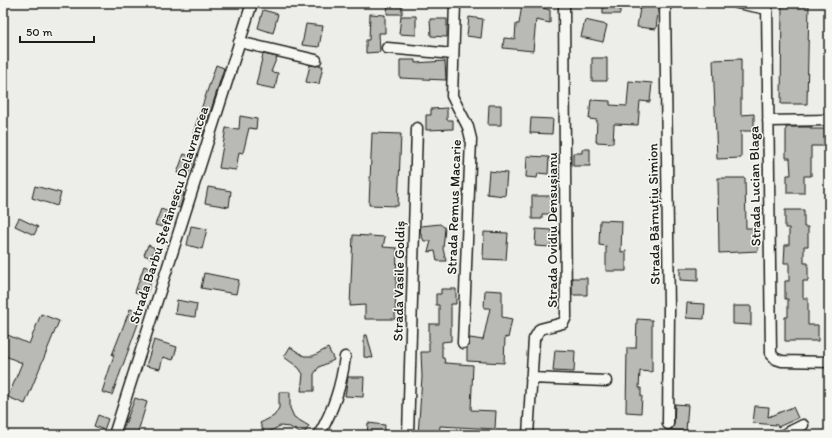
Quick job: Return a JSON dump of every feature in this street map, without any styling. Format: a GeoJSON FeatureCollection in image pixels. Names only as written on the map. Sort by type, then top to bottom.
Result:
{"type":"FeatureCollection","features":[{"type":"Feature","properties":{"kind":"street","name":"Strada Barbu Ștefănescu Delavrancea"},"geometry":{"type":"LineString","coordinates":[[114,435],[252,3]]}},
{"type":"Feature","properties":{"kind":"street","name":"Strada Remus Macarie"},"geometry":{"type":"LineString","coordinates":[[455,3],[452,96],[468,127],[471,139],[463,343]]}},
{"type":"Feature","properties":{"kind":"street","name":"Strada Ovidiu Densușianu"},"geometry":{"type":"LineString","coordinates":[[528,435],[534,339],[536,333],[540,329],[563,323],[566,317],[564,3]]}},
{"type":"Feature","properties":{"kind":"street","name":"Strada Bărnuțiu Simion"},"geometry":{"type":"LineString","coordinates":[[665,3],[669,310],[668,424]]}},
{"type":"Feature","properties":{"kind":"street"},"geometry":{"type":"LineString","coordinates":[[737,3],[767,6]]}},
{"type":"Feature","properties":{"kind":"street","name":"Strada Lucian Blaga"},"geometry":{"type":"LineString","coordinates":[[767,6],[771,354],[782,362],[829,362]]}},
{"type":"Feature","properties":{"kind":"street"},"geometry":{"type":"LineString","coordinates":[[239,42],[316,60]]}},
{"type":"Feature","properties":{"kind":"street"},"geometry":{"type":"LineString","coordinates":[[387,48],[453,54]]}},
{"type":"Feature","properties":{"kind":"street"},"geometry":{"type":"LineString","coordinates":[[768,121],[829,120]]}},
{"type":"Feature","properties":{"kind":"street","name":"Strada Vasile Goldiș"},"geometry":{"type":"LineString","coordinates":[[408,435],[417,128]]}},
{"type":"Feature","properties":{"kind":"street"},"geometry":{"type":"LineString","coordinates":[[319,435],[333,411],[342,381],[345,357]]}},
{"type":"Feature","properties":{"kind":"street"},"geometry":{"type":"LineString","coordinates":[[531,378],[606,381]]}},
{"type":"Feature","properties":{"kind":"street"},"geometry":{"type":"LineString","coordinates":[[783,435],[803,425]]}},
{"type":"Feature","properties":{"kind":"building"},"geometry":{"type":"Polygon","coordinates":[[[388,3],[402,3],[402,14],[387,14],[388,3]]]}},
{"type":"Feature","properties":{"kind":"building"},"geometry":{"type":"Polygon","coordinates":[[[525,3],[543,3],[543,8],[550,10],[550,23],[536,20],[533,51],[503,48],[504,38],[515,39],[516,24],[519,24],[522,4],[525,5],[525,3]]]}},
{"type":"Feature","properties":{"kind":"building"},"geometry":{"type":"Polygon","coordinates":[[[603,3],[620,3],[620,14],[603,14],[603,3]]]}},
{"type":"Feature","properties":{"kind":"building"},"geometry":{"type":"Polygon","coordinates":[[[645,3],[659,3],[656,29],[637,27],[640,8],[644,8],[645,3]]]}},
{"type":"Feature","properties":{"kind":"building"},"geometry":{"type":"Polygon","coordinates":[[[782,3],[809,3],[807,104],[781,104],[782,3]]]}},
{"type":"Feature","properties":{"kind":"building"},"geometry":{"type":"Polygon","coordinates":[[[263,10],[278,14],[273,33],[258,28],[263,10]]]}},
{"type":"Feature","properties":{"kind":"building"},"geometry":{"type":"Polygon","coordinates":[[[370,14],[385,15],[385,33],[379,33],[380,52],[366,53],[366,40],[369,40],[370,14]]]}},
{"type":"Feature","properties":{"kind":"building"},"geometry":{"type":"Polygon","coordinates":[[[401,16],[416,16],[416,35],[399,34],[401,16]]]}},
{"type":"Feature","properties":{"kind":"building"},"geometry":{"type":"Polygon","coordinates":[[[469,17],[483,19],[481,38],[467,36],[469,17]]]}},
{"type":"Feature","properties":{"kind":"building"},"geometry":{"type":"Polygon","coordinates":[[[430,19],[447,19],[447,37],[431,36],[430,19]]]}},
{"type":"Feature","properties":{"kind":"building"},"geometry":{"type":"Polygon","coordinates":[[[585,20],[607,25],[603,42],[581,37],[585,20]]]}},
{"type":"Feature","properties":{"kind":"building"},"geometry":{"type":"Polygon","coordinates":[[[306,24],[323,26],[319,47],[302,45],[306,24]]]}},
{"type":"Feature","properties":{"kind":"building"},"geometry":{"type":"Polygon","coordinates":[[[263,54],[277,57],[271,72],[278,73],[275,89],[256,85],[263,54]]]}},
{"type":"Feature","properties":{"kind":"building"},"geometry":{"type":"Polygon","coordinates":[[[592,58],[607,58],[607,81],[592,81],[592,58]]]}},
{"type":"Feature","properties":{"kind":"building"},"geometry":{"type":"Polygon","coordinates":[[[741,59],[741,115],[754,114],[754,131],[741,131],[741,158],[717,159],[713,60],[741,59]]]}},
{"type":"Feature","properties":{"kind":"building"},"geometry":{"type":"Polygon","coordinates":[[[400,60],[415,60],[415,63],[445,61],[446,80],[400,78],[400,60]]]}},
{"type":"Feature","properties":{"kind":"building"},"geometry":{"type":"Polygon","coordinates":[[[216,65],[224,68],[203,136],[193,133],[216,65]]]}},
{"type":"Feature","properties":{"kind":"building"},"geometry":{"type":"Polygon","coordinates":[[[310,65],[323,66],[319,84],[306,82],[310,65]]]}},
{"type":"Feature","properties":{"kind":"building"},"geometry":{"type":"Polygon","coordinates":[[[629,81],[652,83],[650,102],[640,101],[638,125],[614,124],[613,143],[596,142],[597,120],[589,119],[591,100],[610,101],[610,105],[627,106],[629,81]]]}},
{"type":"Feature","properties":{"kind":"building"},"geometry":{"type":"Polygon","coordinates":[[[489,105],[501,105],[501,125],[488,125],[489,105]]]}},
{"type":"Feature","properties":{"kind":"building"},"geometry":{"type":"Polygon","coordinates":[[[447,108],[447,120],[453,120],[453,129],[426,130],[426,115],[431,115],[431,109],[447,108]]]}},
{"type":"Feature","properties":{"kind":"building"},"geometry":{"type":"Polygon","coordinates":[[[240,116],[257,119],[256,129],[249,128],[243,153],[239,152],[236,170],[219,168],[226,128],[239,129],[240,116]]]}},
{"type":"Feature","properties":{"kind":"building"},"geometry":{"type":"Polygon","coordinates":[[[531,118],[553,119],[552,134],[530,133],[531,118]]]}},
{"type":"Feature","properties":{"kind":"building"},"geometry":{"type":"Polygon","coordinates":[[[786,127],[829,129],[829,146],[811,146],[811,176],[804,176],[804,193],[787,193],[787,175],[791,175],[790,158],[786,158],[786,127]]]}},
{"type":"Feature","properties":{"kind":"building"},"geometry":{"type":"Polygon","coordinates":[[[372,133],[401,134],[398,206],[369,205],[372,133]]]}},
{"type":"Feature","properties":{"kind":"building"},"geometry":{"type":"Polygon","coordinates":[[[582,149],[590,149],[590,166],[573,166],[573,153],[582,153],[582,149]]]}},
{"type":"Feature","properties":{"kind":"building"},"geometry":{"type":"Polygon","coordinates":[[[184,154],[194,158],[187,177],[177,173],[184,154]]]}},
{"type":"Feature","properties":{"kind":"building"},"geometry":{"type":"Polygon","coordinates":[[[527,156],[549,157],[548,174],[538,173],[537,178],[526,177],[527,156]]]}},
{"type":"Feature","properties":{"kind":"building"},"geometry":{"type":"Polygon","coordinates":[[[489,171],[507,173],[505,196],[487,194],[489,171]]]}},
{"type":"Feature","properties":{"kind":"building"},"geometry":{"type":"Polygon","coordinates":[[[718,178],[745,178],[746,228],[758,228],[758,251],[719,253],[718,178]]]}},
{"type":"Feature","properties":{"kind":"building"},"geometry":{"type":"Polygon","coordinates":[[[35,186],[61,193],[57,206],[32,198],[35,186]]]}},
{"type":"Feature","properties":{"kind":"building"},"geometry":{"type":"Polygon","coordinates":[[[208,187],[231,191],[229,207],[205,203],[208,187]]]}},
{"type":"Feature","properties":{"kind":"building"},"geometry":{"type":"Polygon","coordinates":[[[175,190],[184,193],[180,208],[170,205],[175,190]]]}},
{"type":"Feature","properties":{"kind":"building"},"geometry":{"type":"Polygon","coordinates":[[[532,196],[552,196],[552,214],[542,214],[542,219],[532,219],[532,196]]]}},
{"type":"Feature","properties":{"kind":"building"},"geometry":{"type":"Polygon","coordinates":[[[161,209],[172,213],[167,228],[155,225],[161,209]]]}},
{"type":"Feature","properties":{"kind":"building"},"geometry":{"type":"Polygon","coordinates":[[[785,210],[804,210],[804,227],[808,227],[808,246],[804,246],[804,263],[808,263],[808,281],[803,281],[803,298],[808,298],[808,325],[818,325],[818,341],[785,341],[785,317],[788,317],[788,299],[785,299],[785,281],[789,281],[789,263],[784,263],[785,245],[789,245],[789,228],[785,228],[785,210]]]}},
{"type":"Feature","properties":{"kind":"building"},"geometry":{"type":"Polygon","coordinates":[[[19,218],[38,227],[34,235],[15,226],[19,218]]]}},
{"type":"Feature","properties":{"kind":"building"},"geometry":{"type":"Polygon","coordinates":[[[600,220],[622,221],[621,252],[626,251],[626,271],[606,271],[606,246],[599,245],[600,220]]]}},
{"type":"Feature","properties":{"kind":"building"},"geometry":{"type":"Polygon","coordinates":[[[440,224],[445,228],[443,249],[446,261],[437,261],[435,251],[428,252],[431,241],[424,241],[420,232],[421,226],[440,224]]]}},
{"type":"Feature","properties":{"kind":"building"},"geometry":{"type":"Polygon","coordinates":[[[191,226],[207,229],[202,249],[187,245],[191,226]]]}},
{"type":"Feature","properties":{"kind":"building"},"geometry":{"type":"Polygon","coordinates":[[[536,229],[552,230],[551,247],[535,246],[536,229]]]}},
{"type":"Feature","properties":{"kind":"building"},"geometry":{"type":"Polygon","coordinates":[[[484,232],[508,233],[506,260],[483,259],[484,232]]]}},
{"type":"Feature","properties":{"kind":"building"},"geometry":{"type":"Polygon","coordinates":[[[353,235],[385,237],[383,247],[397,248],[395,319],[365,319],[365,305],[350,306],[353,235]]]}},
{"type":"Feature","properties":{"kind":"building"},"geometry":{"type":"Polygon","coordinates":[[[148,245],[155,248],[151,258],[144,255],[148,245]]]}},
{"type":"Feature","properties":{"kind":"building"},"geometry":{"type":"Polygon","coordinates":[[[144,266],[155,270],[146,296],[135,292],[144,266]]]}},
{"type":"Feature","properties":{"kind":"building"},"geometry":{"type":"Polygon","coordinates":[[[680,268],[698,268],[698,281],[680,280],[680,268]]]}},
{"type":"Feature","properties":{"kind":"building"},"geometry":{"type":"Polygon","coordinates":[[[204,273],[239,280],[236,294],[201,288],[204,273]]]}},
{"type":"Feature","properties":{"kind":"building"},"geometry":{"type":"Polygon","coordinates":[[[572,278],[587,278],[587,295],[572,295],[572,278]]]}},
{"type":"Feature","properties":{"kind":"building"},"geometry":{"type":"Polygon","coordinates":[[[441,289],[456,289],[456,304],[451,304],[451,341],[442,342],[442,358],[444,358],[445,363],[473,365],[471,410],[496,411],[495,429],[440,426],[439,435],[418,435],[422,377],[421,352],[429,352],[429,324],[439,324],[439,305],[436,305],[436,294],[441,294],[441,289]]]}},
{"type":"Feature","properties":{"kind":"building"},"geometry":{"type":"Polygon","coordinates":[[[485,290],[502,291],[502,317],[512,319],[508,338],[505,337],[504,363],[467,361],[467,348],[470,338],[483,340],[490,308],[484,308],[485,290]]]}},
{"type":"Feature","properties":{"kind":"building"},"geometry":{"type":"Polygon","coordinates":[[[177,300],[197,304],[195,317],[175,314],[177,300]]]}},
{"type":"Feature","properties":{"kind":"building"},"geometry":{"type":"Polygon","coordinates":[[[687,303],[705,304],[704,319],[686,318],[687,303]]]}},
{"type":"Feature","properties":{"kind":"building"},"geometry":{"type":"Polygon","coordinates":[[[733,306],[751,306],[751,325],[733,324],[733,306]]]}},
{"type":"Feature","properties":{"kind":"building"},"geometry":{"type":"Polygon","coordinates":[[[130,309],[142,313],[112,395],[102,392],[114,355],[112,355],[130,309]]]}},
{"type":"Feature","properties":{"kind":"building"},"geometry":{"type":"Polygon","coordinates":[[[41,314],[59,321],[25,404],[8,397],[22,363],[3,355],[3,333],[29,344],[41,314]]]}},
{"type":"Feature","properties":{"kind":"building"},"geometry":{"type":"Polygon","coordinates":[[[637,319],[652,320],[652,372],[640,371],[639,388],[641,388],[642,396],[641,413],[626,412],[627,348],[636,348],[637,319]]]}},
{"type":"Feature","properties":{"kind":"building"},"geometry":{"type":"Polygon","coordinates":[[[364,335],[367,335],[373,358],[364,357],[364,335]]]}},
{"type":"Feature","properties":{"kind":"building"},"geometry":{"type":"Polygon","coordinates":[[[154,340],[177,347],[173,360],[163,357],[160,369],[146,366],[154,340]]]}},
{"type":"Feature","properties":{"kind":"building"},"geometry":{"type":"Polygon","coordinates":[[[290,347],[304,356],[313,356],[328,348],[334,360],[319,367],[314,374],[314,391],[301,391],[303,374],[299,368],[284,357],[290,347]]]}},
{"type":"Feature","properties":{"kind":"building"},"geometry":{"type":"Polygon","coordinates":[[[555,350],[575,351],[574,372],[553,371],[555,350]]]}},
{"type":"Feature","properties":{"kind":"building"},"geometry":{"type":"Polygon","coordinates":[[[348,377],[364,377],[363,397],[345,396],[348,377]]]}},
{"type":"Feature","properties":{"kind":"building"},"geometry":{"type":"Polygon","coordinates":[[[279,392],[290,392],[290,408],[294,417],[309,426],[303,435],[290,427],[280,426],[265,434],[260,423],[274,416],[279,408],[279,392]]]}},
{"type":"Feature","properties":{"kind":"building"},"geometry":{"type":"Polygon","coordinates":[[[135,398],[147,402],[137,435],[121,435],[135,398]]]}},
{"type":"Feature","properties":{"kind":"building"},"geometry":{"type":"Polygon","coordinates":[[[675,404],[688,405],[686,431],[671,430],[674,424],[675,404]]]}},
{"type":"Feature","properties":{"kind":"building"},"geometry":{"type":"Polygon","coordinates":[[[755,406],[769,407],[768,417],[793,407],[798,418],[778,427],[777,425],[753,423],[755,406]]]}},
{"type":"Feature","properties":{"kind":"building"},"geometry":{"type":"Polygon","coordinates":[[[98,415],[108,419],[104,430],[94,426],[98,415]]]}},
{"type":"Feature","properties":{"kind":"building"},"geometry":{"type":"Polygon","coordinates":[[[368,423],[385,425],[384,435],[367,435],[368,423]]]}}]}
